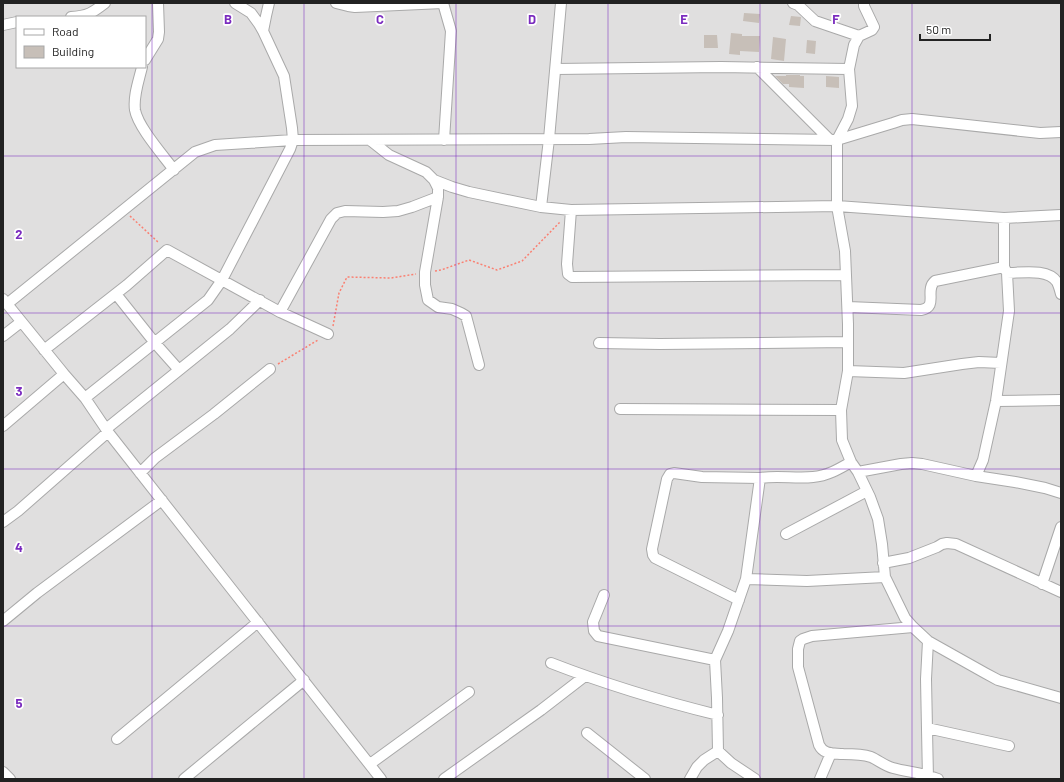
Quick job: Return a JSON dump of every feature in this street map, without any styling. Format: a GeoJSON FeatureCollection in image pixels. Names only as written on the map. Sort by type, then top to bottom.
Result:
{"type":"FeatureCollection","features":[{"type":"Feature","properties":{"kind":"street"},"geometry":{"type":"LineString","coordinates":[[78,16],[89,14],[105,3]]}},
{"type":"Feature","properties":{"kind":"street"},"geometry":{"type":"LineString","coordinates":[[146,58],[158,39],[158,3]]}},
{"type":"Feature","properties":{"kind":"street"},"geometry":{"type":"LineString","coordinates":[[85,398],[208,300],[222,280],[290,149],[293,140],[284,76],[263,31],[251,13],[235,3]]}},
{"type":"Feature","properties":{"kind":"street"},"geometry":{"type":"LineString","coordinates":[[263,31],[269,3]]}},
{"type":"Feature","properties":{"kind":"street"},"geometry":{"type":"LineString","coordinates":[[336,3],[355,7],[412,3],[443,3],[451,31],[444,140]]}},
{"type":"Feature","properties":{"kind":"street"},"geometry":{"type":"LineString","coordinates":[[541,206],[556,69],[561,3]]}},
{"type":"Feature","properties":{"kind":"street"},"geometry":{"type":"LineString","coordinates":[[793,3],[798,5],[815,21],[859,36]]}},
{"type":"Feature","properties":{"kind":"street"},"geometry":{"type":"LineString","coordinates":[[864,3],[874,27],[872,30],[859,36],[854,45],[849,69],[852,106],[848,119],[834,140],[837,206],[845,250],[848,307],[848,371],[841,410],[842,440],[851,462],[858,472],[870,497],[878,519],[885,577],[904,618],[928,641],[998,680],[1061,698]]}},
{"type":"Feature","properties":{"kind":"street"},"geometry":{"type":"LineString","coordinates":[[3,25],[16,22]]}},
{"type":"Feature","properties":{"kind":"street"},"geometry":{"type":"LineString","coordinates":[[556,69],[721,67],[849,69]]}},
{"type":"Feature","properties":{"kind":"street"},"geometry":{"type":"LineString","coordinates":[[757,67],[834,140]]}},
{"type":"Feature","properties":{"kind":"street"},"geometry":{"type":"LineString","coordinates":[[142,68],[136,89],[135,109],[143,128],[174,170]]}},
{"type":"Feature","properties":{"kind":"street"},"geometry":{"type":"LineString","coordinates":[[382,779],[107,430],[85,398],[5,302],[124,210],[195,152],[216,145],[293,140],[589,139],[626,137],[834,140],[902,120],[1040,133],[1061,132]]}},
{"type":"Feature","properties":{"kind":"street"},"geometry":{"type":"LineString","coordinates":[[370,140],[389,154],[426,172],[434,180],[438,188],[438,197],[425,272],[425,285],[428,300],[438,307],[452,309],[461,312],[466,316],[479,365]]}},
{"type":"Feature","properties":{"kind":"street"},"geometry":{"type":"LineString","coordinates":[[434,180],[469,192],[541,206],[571,210],[837,206],[1004,218],[1061,214]]}},
{"type":"Feature","properties":{"kind":"street"},"geometry":{"type":"LineString","coordinates":[[280,312],[331,219],[337,213],[398,211],[438,197]]}},
{"type":"Feature","properties":{"kind":"street"},"geometry":{"type":"LineString","coordinates":[[571,210],[567,264],[568,274],[572,277],[846,274]]}},
{"type":"Feature","properties":{"kind":"street"},"geometry":{"type":"LineString","coordinates":[[976,476],[983,460],[996,401],[1009,311],[1004,218]]}},
{"type":"Feature","properties":{"kind":"street"},"geometry":{"type":"LineString","coordinates":[[44,350],[116,294],[167,250],[280,312],[328,334]]}},
{"type":"Feature","properties":{"kind":"street"},"geometry":{"type":"LineString","coordinates":[[848,307],[927,309],[930,307],[932,284],[935,281],[1006,270],[1042,272],[1056,281],[1061,294]]}},
{"type":"Feature","properties":{"kind":"street"},"geometry":{"type":"LineString","coordinates":[[116,294],[155,343],[179,370]]}},
{"type":"Feature","properties":{"kind":"street"},"geometry":{"type":"LineString","coordinates":[[3,522],[107,430],[230,330],[260,300]]}},
{"type":"Feature","properties":{"kind":"street"},"geometry":{"type":"LineString","coordinates":[[3,336],[21,322]]}},
{"type":"Feature","properties":{"kind":"street"},"geometry":{"type":"LineString","coordinates":[[598,343],[668,344],[848,342]]}},
{"type":"Feature","properties":{"kind":"street"},"geometry":{"type":"LineString","coordinates":[[848,371],[904,374],[968,363],[1001,363]]}},
{"type":"Feature","properties":{"kind":"street"},"geometry":{"type":"LineString","coordinates":[[140,472],[155,458],[270,370]]}},
{"type":"Feature","properties":{"kind":"street"},"geometry":{"type":"LineString","coordinates":[[3,426],[64,374]]}},
{"type":"Feature","properties":{"kind":"street"},"geometry":{"type":"LineString","coordinates":[[996,401],[1061,400]]}},
{"type":"Feature","properties":{"kind":"street"},"geometry":{"type":"LineString","coordinates":[[620,409],[841,410]]}},
{"type":"Feature","properties":{"kind":"street"},"geometry":{"type":"LineString","coordinates":[[739,600],[655,558],[653,555],[652,549],[667,479],[670,474],[702,477],[813,477],[832,472],[851,462]]}},
{"type":"Feature","properties":{"kind":"street"},"geometry":{"type":"LineString","coordinates":[[858,472],[901,464],[922,464],[976,476],[1045,488],[1061,493]]}},
{"type":"Feature","properties":{"kind":"street"},"geometry":{"type":"LineString","coordinates":[[755,779],[731,763],[718,751],[715,660],[728,631],[746,579],[760,478]]}},
{"type":"Feature","properties":{"kind":"street"},"geometry":{"type":"LineString","coordinates":[[786,534],[867,491]]}},
{"type":"Feature","properties":{"kind":"street"},"geometry":{"type":"LineString","coordinates":[[3,621],[37,593],[162,500]]}},
{"type":"Feature","properties":{"kind":"street"},"geometry":{"type":"LineString","coordinates":[[1042,584],[1061,527]]}},
{"type":"Feature","properties":{"kind":"street"},"geometry":{"type":"LineString","coordinates":[[883,563],[909,558],[947,543],[956,544],[1061,592]]}},
{"type":"Feature","properties":{"kind":"street"},"geometry":{"type":"LineString","coordinates":[[746,579],[807,581],[885,577]]}},
{"type":"Feature","properties":{"kind":"street"},"geometry":{"type":"LineString","coordinates":[[604,595],[593,622],[594,631],[598,636],[715,660]]}},
{"type":"Feature","properties":{"kind":"street"},"geometry":{"type":"LineString","coordinates":[[117,739],[258,622]]}},
{"type":"Feature","properties":{"kind":"street"},"geometry":{"type":"LineString","coordinates":[[913,627],[812,636],[803,639],[800,641],[798,649],[798,667],[821,750],[831,753],[860,754],[871,757],[892,768],[938,779]]}},
{"type":"Feature","properties":{"kind":"street"},"geometry":{"type":"LineString","coordinates":[[928,641],[926,679],[928,777]]}},
{"type":"Feature","properties":{"kind":"street"},"geometry":{"type":"LineString","coordinates":[[551,663],[585,676],[682,706],[718,715]]}},
{"type":"Feature","properties":{"kind":"street"},"geometry":{"type":"LineString","coordinates":[[444,779],[541,710],[585,676]]}},
{"type":"Feature","properties":{"kind":"street"},"geometry":{"type":"LineString","coordinates":[[184,779],[304,680]]}},
{"type":"Feature","properties":{"kind":"street"},"geometry":{"type":"LineString","coordinates":[[370,764],[469,692]]}},
{"type":"Feature","properties":{"kind":"street"},"geometry":{"type":"LineString","coordinates":[[927,728],[1009,746]]}},
{"type":"Feature","properties":{"kind":"street"},"geometry":{"type":"LineString","coordinates":[[587,733],[645,779]]}},
{"type":"Feature","properties":{"kind":"street"},"geometry":{"type":"LineString","coordinates":[[690,779],[697,767],[704,760],[718,751]]}},
{"type":"Feature","properties":{"kind":"street"},"geometry":{"type":"LineString","coordinates":[[820,779],[831,753]]}},
{"type":"Feature","properties":{"kind":"street"},"geometry":{"type":"LineString","coordinates":[[3,772],[10,779]]}},
{"type":"Feature","properties":{"kind":"path"},"geometry":{"type":"LineString","coordinates":[[124,210],[167,250]]}},
{"type":"Feature","properties":{"kind":"shaded area"},"geometry":{"type":"Polygon","coordinates":[[[3,3],[1061,3],[1061,779],[3,779],[3,3]]]}},
{"type":"Feature","properties":{"kind":"building"},"geometry":{"type":"Polygon","coordinates":[[[744,13],[760,14],[759,23],[743,21],[744,13]]]}},
{"type":"Feature","properties":{"kind":"building"},"geometry":{"type":"Polygon","coordinates":[[[791,16],[801,17],[800,26],[789,25],[791,16]]]}},
{"type":"Feature","properties":{"kind":"building"},"geometry":{"type":"Polygon","coordinates":[[[731,33],[742,34],[742,36],[760,36],[759,52],[740,51],[740,55],[729,54],[731,33]]]}},
{"type":"Feature","properties":{"kind":"building"},"geometry":{"type":"Polygon","coordinates":[[[704,35],[717,35],[718,48],[704,48],[704,35]]]}},
{"type":"Feature","properties":{"kind":"building"},"geometry":{"type":"Polygon","coordinates":[[[773,37],[786,39],[784,61],[771,59],[773,37]]]}},
{"type":"Feature","properties":{"kind":"building"},"geometry":{"type":"Polygon","coordinates":[[[807,40],[816,41],[815,54],[806,53],[807,40]]]}},
{"type":"Feature","properties":{"kind":"building"},"geometry":{"type":"Polygon","coordinates":[[[775,76],[804,76],[804,88],[789,87],[789,84],[783,84],[775,76]]]}},
{"type":"Feature","properties":{"kind":"building"},"geometry":{"type":"Polygon","coordinates":[[[826,76],[839,77],[839,88],[826,87],[826,76]]]}}]}
